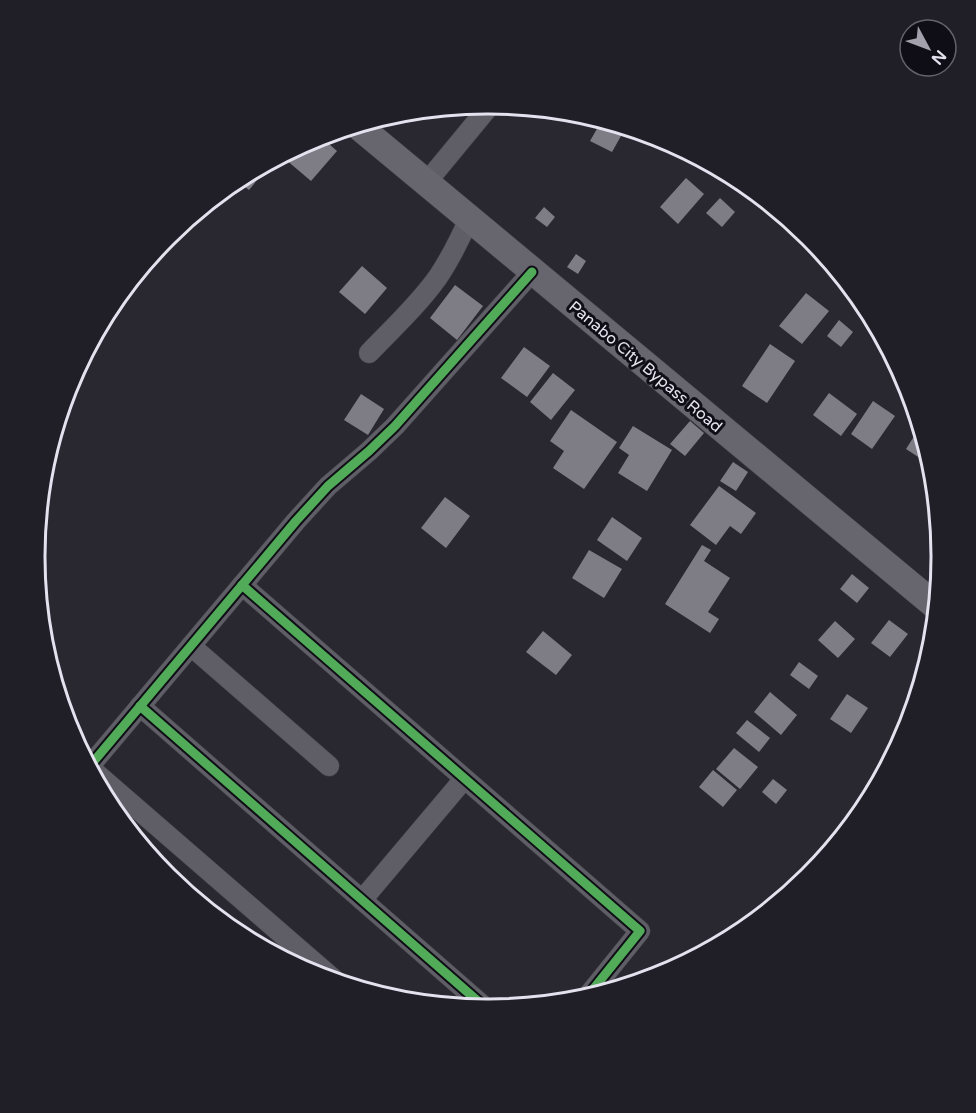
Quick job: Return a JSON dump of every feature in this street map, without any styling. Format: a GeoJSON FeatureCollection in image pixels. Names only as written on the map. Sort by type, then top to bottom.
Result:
{"type":"FeatureCollection","features":[{"type":"Feature","properties":{"kind":"main road","name":"Panabo City Bypass Road"},"geometry":{"type":"LineString","coordinates":[[365,131],[928,600]]}},
{"type":"Feature","properties":{"kind":"street"},"geometry":{"type":"LineString","coordinates":[[426,183],[484,113]]}},
{"type":"Feature","properties":{"kind":"street"},"geometry":{"type":"LineString","coordinates":[[369,353],[437,279],[470,219]]}},
{"type":"Feature","properties":{"kind":"street"},"geometry":{"type":"LineString","coordinates":[[95,760],[312,503],[395,426],[532,272]]}},
{"type":"Feature","properties":{"kind":"street"},"geometry":{"type":"LineString","coordinates":[[242,585],[640,931],[596,986]]}},
{"type":"Feature","properties":{"kind":"street"},"geometry":{"type":"LineString","coordinates":[[191,646],[329,766]]}},
{"type":"Feature","properties":{"kind":"street"},"geometry":{"type":"LineString","coordinates":[[140,706],[475,999]]}},
{"type":"Feature","properties":{"kind":"street"},"geometry":{"type":"LineString","coordinates":[[362,900],[464,779]]}},
{"type":"Feature","properties":{"kind":"street"},"geometry":{"type":"LineString","coordinates":[[107,783],[319,966]]}},
{"type":"Feature","properties":{"kind":"building"},"geometry":{"type":"Polygon","coordinates":[[[598,128],[622,135],[612,152],[590,141],[598,128]]]}},
{"type":"Feature","properties":{"kind":"building"},"geometry":{"type":"Polygon","coordinates":[[[328,143],[337,151],[311,181],[288,161],[328,143]]]}},
{"type":"Feature","properties":{"kind":"building"},"geometry":{"type":"Polygon","coordinates":[[[259,178],[249,190],[244,187],[259,178]]]}},
{"type":"Feature","properties":{"kind":"building"},"geometry":{"type":"Polygon","coordinates":[[[686,178],[704,194],[678,224],[660,207],[686,178]]]}},
{"type":"Feature","properties":{"kind":"building"},"geometry":{"type":"Polygon","coordinates":[[[720,198],[735,212],[722,227],[706,213],[720,198]]]}},
{"type":"Feature","properties":{"kind":"building"},"geometry":{"type":"Polygon","coordinates":[[[544,207],[555,217],[547,227],[535,218],[544,207]]]}},
{"type":"Feature","properties":{"kind":"building"},"geometry":{"type":"Polygon","coordinates":[[[576,254],[586,261],[578,274],[567,267],[576,254]]]}},
{"type":"Feature","properties":{"kind":"building"},"geometry":{"type":"Polygon","coordinates":[[[362,266],[387,288],[365,314],[339,292],[362,266]]]}},
{"type":"Feature","properties":{"kind":"building"},"geometry":{"type":"Polygon","coordinates":[[[455,285],[483,306],[457,340],[430,318],[455,285]]]}},
{"type":"Feature","properties":{"kind":"building"},"geometry":{"type":"Polygon","coordinates":[[[806,293],[829,311],[802,344],[779,326],[806,293]]]}},
{"type":"Feature","properties":{"kind":"building"},"geometry":{"type":"Polygon","coordinates":[[[839,320],[853,332],[841,347],[827,336],[839,320]]]}},
{"type":"Feature","properties":{"kind":"building"},"geometry":{"type":"Polygon","coordinates":[[[770,344],[795,361],[767,403],[742,386],[770,344]]]}},
{"type":"Feature","properties":{"kind":"building"},"geometry":{"type":"Polygon","coordinates":[[[524,347],[550,366],[527,397],[501,378],[524,347]]]}},
{"type":"Feature","properties":{"kind":"building"},"geometry":{"type":"Polygon","coordinates":[[[553,373],[575,390],[551,420],[530,402],[553,373]]]}},
{"type":"Feature","properties":{"kind":"building"},"geometry":{"type":"Polygon","coordinates":[[[829,393],[857,414],[841,436],[813,415],[829,393]]]}},
{"type":"Feature","properties":{"kind":"building"},"geometry":{"type":"Polygon","coordinates":[[[361,394],[384,409],[368,435],[344,420],[361,394]]]}},
{"type":"Feature","properties":{"kind":"building"},"geometry":{"type":"Polygon","coordinates":[[[873,401],[895,416],[872,449],[851,434],[873,401]]]}},
{"type":"Feature","properties":{"kind":"building"},"geometry":{"type":"Polygon","coordinates":[[[571,410],[617,442],[584,489],[553,468],[564,451],[550,441],[571,410]]]}},
{"type":"Feature","properties":{"kind":"building"},"geometry":{"type":"Polygon","coordinates":[[[690,421],[704,433],[685,456],[670,444],[690,421]]]}},
{"type":"Feature","properties":{"kind":"building"},"geometry":{"type":"Polygon","coordinates":[[[633,426],[672,450],[647,491],[618,473],[629,455],[619,448],[633,426]]]}},
{"type":"Feature","properties":{"kind":"building"},"geometry":{"type":"Polygon","coordinates":[[[914,436],[919,458],[906,449],[914,436]]]}},
{"type":"Feature","properties":{"kind":"building"},"geometry":{"type":"Polygon","coordinates":[[[733,462],[748,472],[736,491],[720,481],[733,462]]]}},
{"type":"Feature","properties":{"kind":"building"},"geometry":{"type":"Polygon","coordinates":[[[719,486],[756,513],[741,534],[730,526],[716,545],[690,525],[719,486]]]}},
{"type":"Feature","properties":{"kind":"building"},"geometry":{"type":"Polygon","coordinates":[[[445,497],[470,516],[446,548],[421,528],[445,497]]]}},
{"type":"Feature","properties":{"kind":"building"},"geometry":{"type":"Polygon","coordinates":[[[612,517],[642,538],[627,561],[597,540],[612,517]]]}},
{"type":"Feature","properties":{"kind":"building"},"geometry":{"type":"Polygon","coordinates":[[[702,545],[711,550],[704,561],[730,578],[708,612],[719,619],[710,633],[665,604],[702,545]]]}},
{"type":"Feature","properties":{"kind":"building"},"geometry":{"type":"Polygon","coordinates":[[[589,550],[622,569],[604,598],[572,578],[589,550]]]}},
{"type":"Feature","properties":{"kind":"building"},"geometry":{"type":"Polygon","coordinates":[[[852,574],[869,588],[857,603],[840,589],[852,574]]]}},
{"type":"Feature","properties":{"kind":"building"},"geometry":{"type":"Polygon","coordinates":[[[889,620],[908,634],[890,657],[871,643],[889,620]]]}},
{"type":"Feature","properties":{"kind":"building"},"geometry":{"type":"Polygon","coordinates":[[[835,621],[855,639],[838,658],[818,640],[835,621]]]}},
{"type":"Feature","properties":{"kind":"building"},"geometry":{"type":"Polygon","coordinates":[[[543,631],[572,655],[556,675],[526,652],[543,631]]]}},
{"type":"Feature","properties":{"kind":"building"},"geometry":{"type":"Polygon","coordinates":[[[799,662],[818,676],[809,689],[790,675],[799,662]]]}},
{"type":"Feature","properties":{"kind":"building"},"geometry":{"type":"Polygon","coordinates":[[[770,692],[797,715],[781,735],[754,712],[770,692]]]}},
{"type":"Feature","properties":{"kind":"building"},"geometry":{"type":"Polygon","coordinates":[[[847,694],[868,708],[851,733],[830,719],[847,694]]]}},
{"type":"Feature","properties":{"kind":"building"},"geometry":{"type":"Polygon","coordinates":[[[747,720],[770,738],[759,752],[736,733],[747,720]]]}},
{"type":"Feature","properties":{"kind":"building"},"geometry":{"type":"Polygon","coordinates":[[[734,748],[758,767],[740,789],[716,769],[734,748]]]}},
{"type":"Feature","properties":{"kind":"building"},"geometry":{"type":"Polygon","coordinates":[[[713,770],[737,790],[723,807],[699,787],[713,770]]]}},
{"type":"Feature","properties":{"kind":"building"},"geometry":{"type":"Polygon","coordinates":[[[773,779],[787,790],[776,804],[762,792],[773,779]]]}},
{"type":"Feature","properties":{"kind":"cycle path"},"geometry":{"type":"LineString","coordinates":[[95,760],[296,521],[328,486],[395,426],[532,272]]}},
{"type":"Feature","properties":{"kind":"cycle path"},"geometry":{"type":"LineString","coordinates":[[242,585],[640,931],[596,986]]}},
{"type":"Feature","properties":{"kind":"cycle path"},"geometry":{"type":"LineString","coordinates":[[140,706],[475,999]]}}]}
